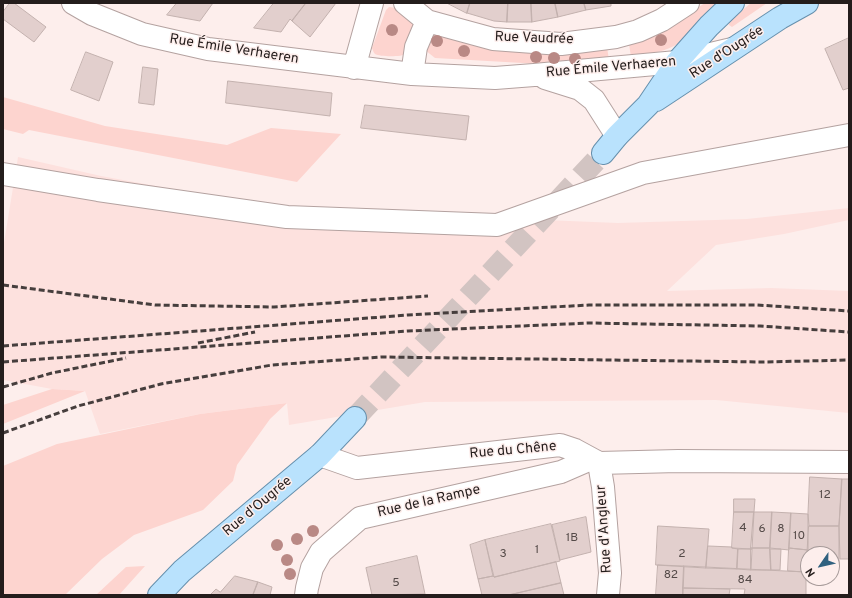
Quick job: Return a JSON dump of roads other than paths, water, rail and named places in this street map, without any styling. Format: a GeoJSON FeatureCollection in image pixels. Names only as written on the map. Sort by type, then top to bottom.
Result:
{"type":"FeatureCollection","features":[{"type":"Feature","properties":{"kind":"main road","name":"Rue d'Ougrée"},"geometry":{"type":"LineString","coordinates":[[603,153],[617,136],[648,105],[677,62],[732,3]]}},
{"type":"Feature","properties":{"kind":"main road","name":"Rue d'Ougrée"},"geometry":{"type":"LineString","coordinates":[[648,105],[780,18],[807,3]]}},
{"type":"Feature","properties":{"kind":"main road","name":"Rue d'Ougrée"},"geometry":{"type":"LineString","coordinates":[[159,595],[182,571],[320,455],[355,418]]}},
{"type":"Feature","properties":{"kind":"street","name":"Rue Émile Verhaeren"},"geometry":{"type":"LineString","coordinates":[[72,3],[92,14],[142,34],[208,49],[412,74],[495,78],[534,75],[677,62],[734,48]]}},
{"type":"Feature","properties":{"kind":"street"},"geometry":{"type":"LineString","coordinates":[[354,68],[372,3]]}},
{"type":"Feature","properties":{"kind":"street","name":"Rue Vaudrée"},"geometry":{"type":"LineString","coordinates":[[404,3],[427,21],[493,39],[561,44],[616,37],[638,31],[662,20],[688,3]]}},
{"type":"Feature","properties":{"kind":"street"},"geometry":{"type":"LineString","coordinates":[[412,74],[416,47],[427,21]]}},
{"type":"Feature","properties":{"kind":"street","name":"Rue Émile Verhaeren"},"geometry":{"type":"LineString","coordinates":[[534,75],[580,89],[594,100],[617,136]]}},
{"type":"Feature","properties":{"kind":"street"},"geometry":{"type":"LineString","coordinates":[[3,174],[98,190],[287,217],[497,225],[643,172],[849,135]]}},
{"type":"Feature","properties":{"kind":"street","name":"Rue du Chêne"},"geometry":{"type":"LineString","coordinates":[[320,455],[357,468],[560,445],[575,450],[595,461]]}},
{"type":"Feature","properties":{"kind":"street"},"geometry":{"type":"LineString","coordinates":[[595,461],[849,462]]}},
{"type":"Feature","properties":{"kind":"street","name":"Rue de la Rampe"},"geometry":{"type":"LineString","coordinates":[[306,595],[312,568],[321,552],[360,518],[561,472],[595,461]]}},
{"type":"Feature","properties":{"kind":"street","name":"Rue d'Angleur"},"geometry":{"type":"LineString","coordinates":[[595,461],[603,487],[610,572],[608,595]]}},
{"type":"Feature","properties":{"kind":"tunnel"},"geometry":{"type":"LineString","coordinates":[[355,418],[603,153]]}},
{"type":"Feature","properties":{"kind":"railway"},"geometry":{"type":"LineString","coordinates":[[3,285],[155,305],[274,307],[428,296]]}},
{"type":"Feature","properties":{"kind":"railway"},"geometry":{"type":"LineString","coordinates":[[3,346],[408,315],[589,305],[757,305],[849,311]]}},
{"type":"Feature","properties":{"kind":"railway"},"geometry":{"type":"LineString","coordinates":[[3,362],[408,331],[589,323],[760,326],[849,332]]}},
{"type":"Feature","properties":{"kind":"railway"},"geometry":{"type":"LineString","coordinates":[[198,343],[255,332]]}},
{"type":"Feature","properties":{"kind":"railway"},"geometry":{"type":"LineString","coordinates":[[3,433],[78,406],[161,384],[272,365],[381,357],[763,362],[849,360]]}},
{"type":"Feature","properties":{"kind":"railway"},"geometry":{"type":"LineString","coordinates":[[3,387],[52,373],[126,358]]}}]}
